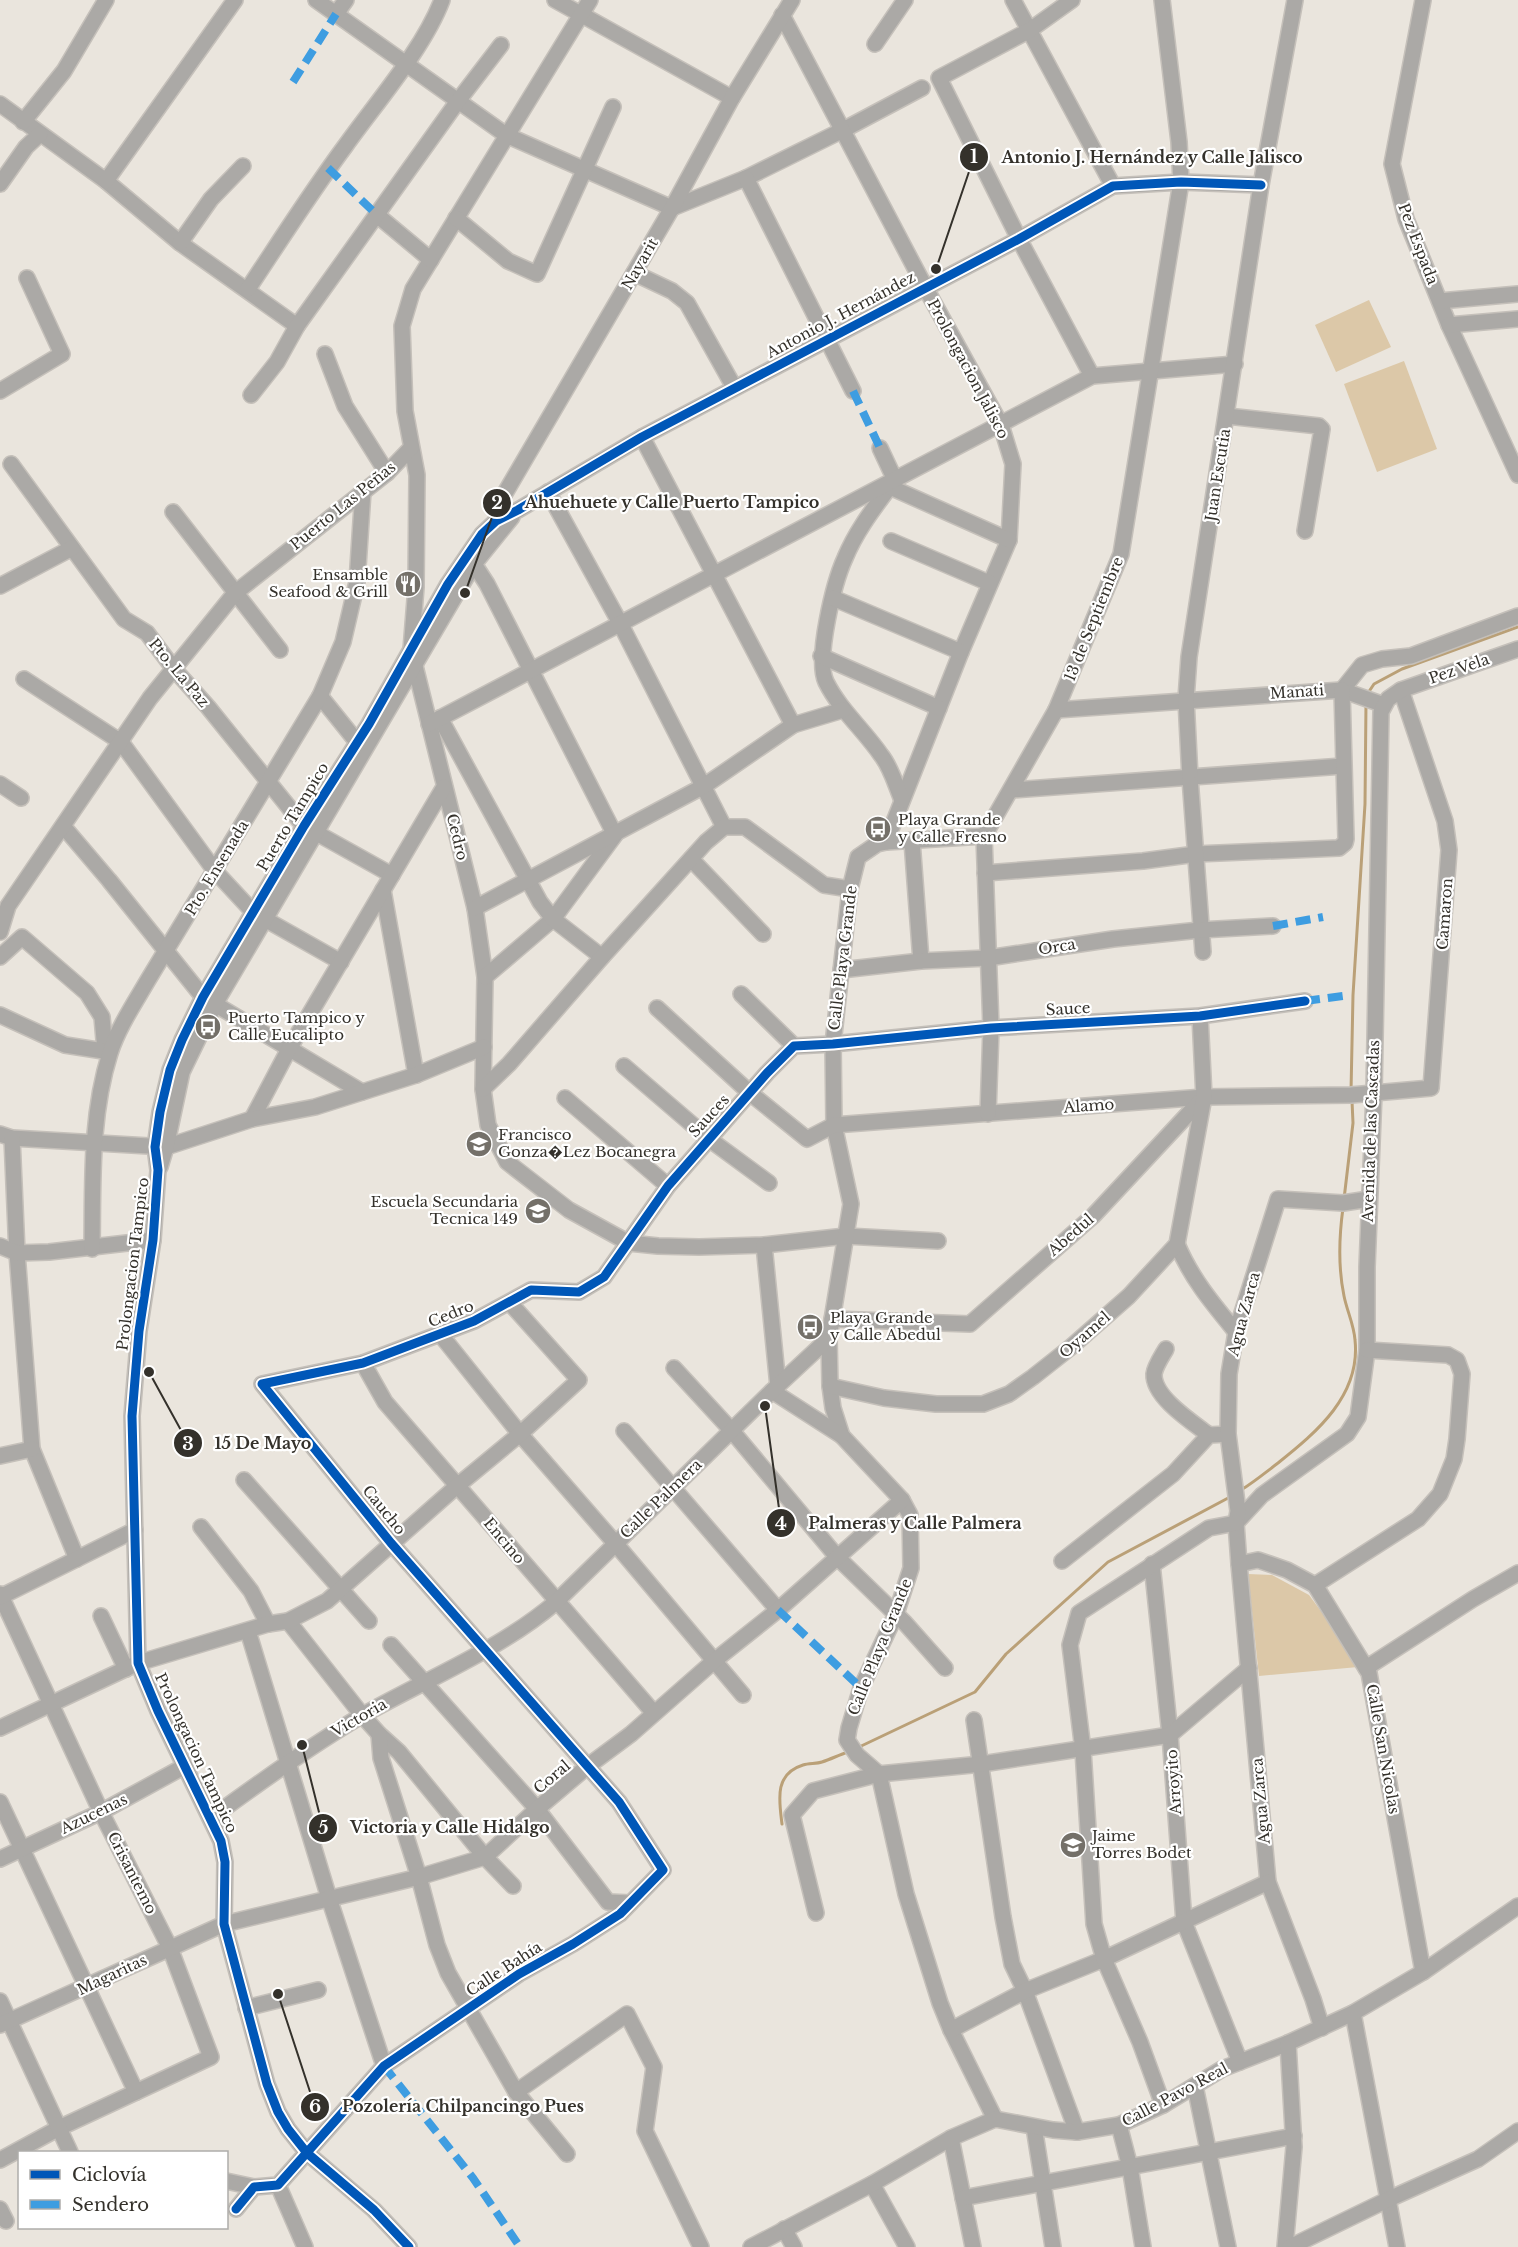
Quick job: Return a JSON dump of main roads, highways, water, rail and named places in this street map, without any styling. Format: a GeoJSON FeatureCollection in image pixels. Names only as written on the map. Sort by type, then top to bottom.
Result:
{"type":"FeatureCollection","features":[{"type":"Feature","properties":{"kind":"waterway"},"geometry":{"type":"LineString","coordinates":[[1368,693],[1374,684],[1402,669],[1518,627]]}},
{"type":"Feature","properties":{"kind":"waterway"},"geometry":{"type":"LineString","coordinates":[[1351,1092],[1353,995],[1365,804],[1366,703]]}},
{"type":"Feature","properties":{"kind":"waterway"},"geometry":{"type":"LineString","coordinates":[[1344,1199],[1353,1123],[1352,1101]]}},
{"type":"Feature","properties":{"kind":"waterway"},"geometry":{"type":"LineString","coordinates":[[1241,1490],[1293,1451],[1321,1425],[1344,1395],[1351,1378],[1355,1360],[1355,1340],[1341,1274],[1340,1241],[1343,1208]]}},
{"type":"Feature","properties":{"kind":"waterway"},"geometry":{"type":"LineString","coordinates":[[857,1748],[975,1692],[1006,1654],[1108,1562],[1230,1497]]}},
{"type":"Feature","properties":{"kind":"waterway"},"geometry":{"type":"LineString","coordinates":[[782,1824],[780,1789],[787,1775],[803,1765],[822,1762],[848,1752]]}},
{"type":"Feature","properties":{"kind":"place","name":"Antonio J. Hernández y Calle Jalisco"},"geometry":{"type":"Point","coordinates":[936,269]}},
{"type":"Feature","properties":{"kind":"place","name":"Ensamble Seafood & Grill"},"geometry":{"type":"Point","coordinates":[408,584]}},
{"type":"Feature","properties":{"kind":"place","name":"Ahuehuete y Calle Puerto Tampico"},"geometry":{"type":"Point","coordinates":[465,593]}},
{"type":"Feature","properties":{"kind":"place","name":"Playa Grande y Calle Fresno"},"geometry":{"type":"Point","coordinates":[878,829]}},
{"type":"Feature","properties":{"kind":"place","name":"Puerto Tampico y Calle Eucalipto"},"geometry":{"type":"Point","coordinates":[208,1027]}},
{"type":"Feature","properties":{"kind":"place","name":"Francisco Gonza�Lez Bocanegra"},"geometry":{"type":"Point","coordinates":[479,1144]}},
{"type":"Feature","properties":{"kind":"place","name":"Escuela Secundaria Tecnica 149"},"geometry":{"type":"Point","coordinates":[538,1211]}},
{"type":"Feature","properties":{"kind":"place","name":"Playa Grande y Calle Abedul"},"geometry":{"type":"Point","coordinates":[810,1327]}},
{"type":"Feature","properties":{"kind":"place","name":"15 De Mayo"},"geometry":{"type":"Point","coordinates":[149,1372]}},
{"type":"Feature","properties":{"kind":"place","name":"Palmeras y Calle Palmera"},"geometry":{"type":"Point","coordinates":[765,1406]}},
{"type":"Feature","properties":{"kind":"place","name":"Victoria y Calle Hidalgo"},"geometry":{"type":"Point","coordinates":[302,1745]}},
{"type":"Feature","properties":{"kind":"place","name":"Jaime Torres Bodet"},"geometry":{"type":"Point","coordinates":[1073,1845]}},
{"type":"Feature","properties":{"kind":"place","name":"Pozolería Chilpancingo Pues"},"geometry":{"type":"Point","coordinates":[278,1994]}}]}
